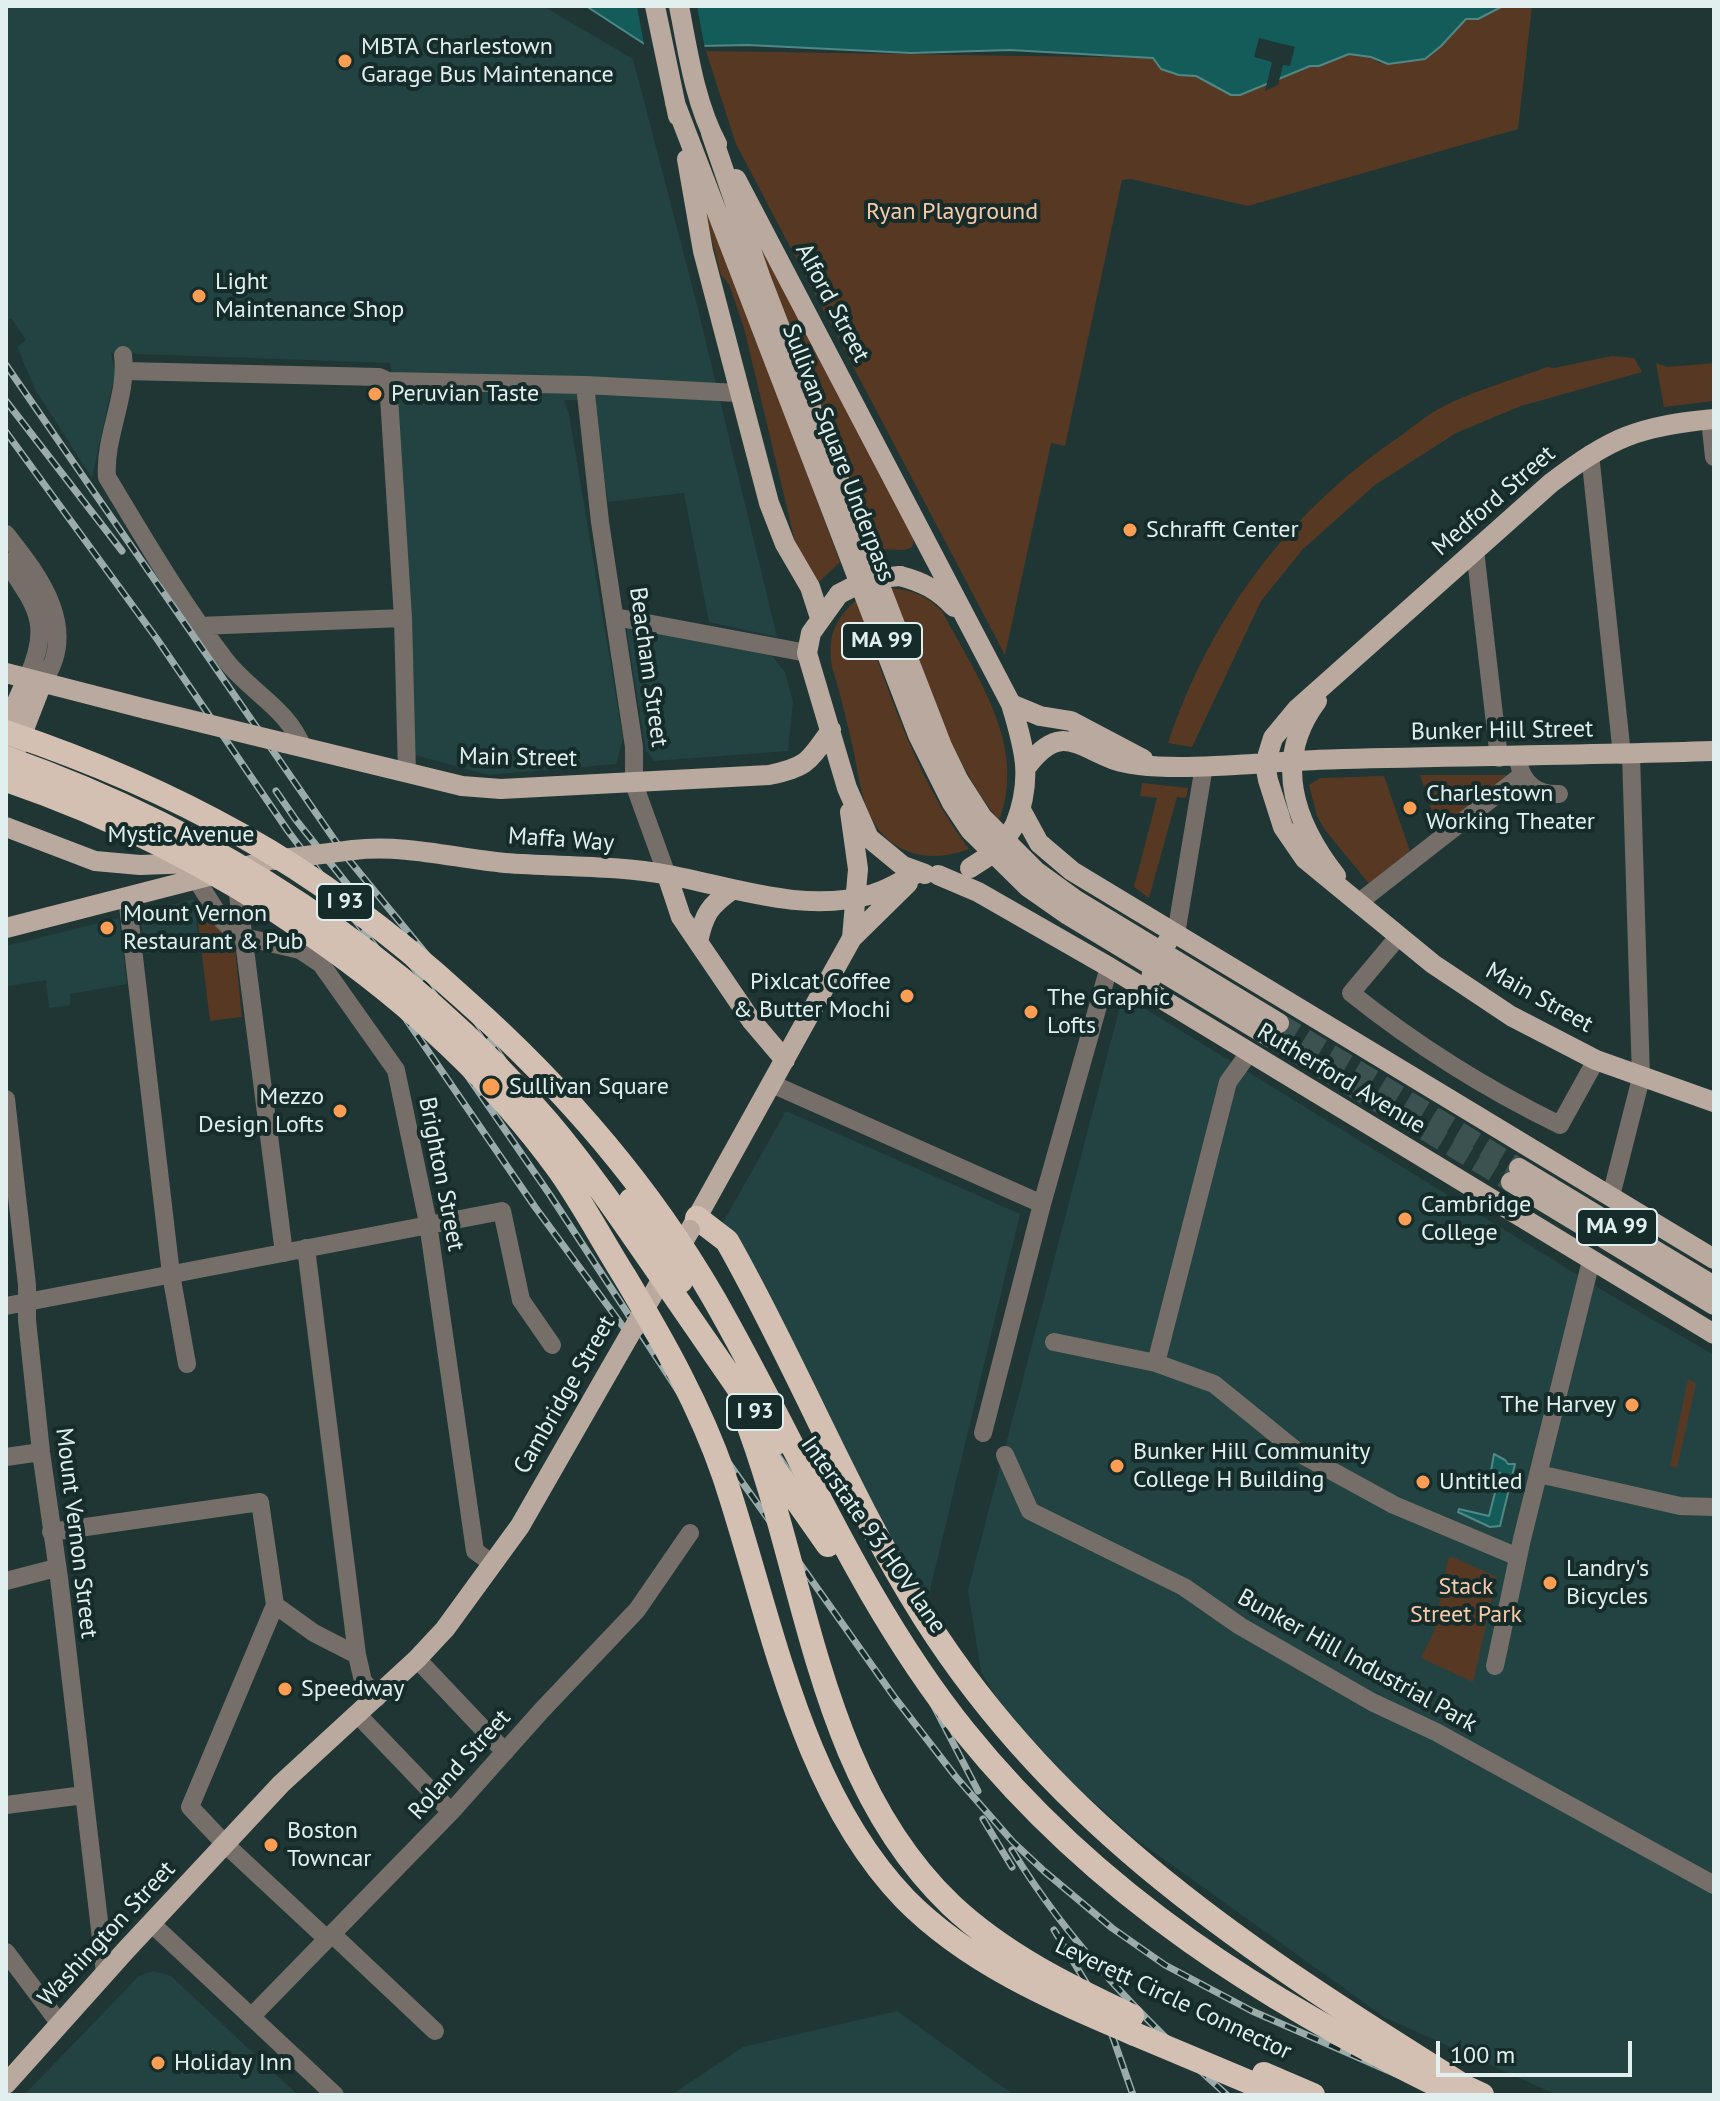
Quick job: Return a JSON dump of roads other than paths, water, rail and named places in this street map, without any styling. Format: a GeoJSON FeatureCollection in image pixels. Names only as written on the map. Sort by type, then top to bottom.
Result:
{"type":"FeatureCollection","features":[{"type":"Feature","properties":{"kind":"highway","name":"I 93"},"geometry":{"type":"LineString","coordinates":[[6,729],[146,788],[243,836],[314,880],[390,935],[511,1041],[609,1145],[664,1219],[738,1343],[859,1576],[938,1696],[1011,1785],[1094,1868],[1167,1926],[1283,2001],[1457,2095]]}},
{"type":"Feature","properties":{"kind":"highway","name":"Interstate 93 HOV lane"},"geometry":{"type":"LineString","coordinates":[[6,758],[163,825],[250,873],[368,953],[472,1041],[524,1095],[579,1160],[946,1690],[1035,1796],[1101,1860],[1173,1918],[1288,1992],[1480,2095]]}},
{"type":"Feature","properties":{"kind":"highway","name":"I 93"},"geometry":{"type":"LineString","coordinates":[[6,778],[195,864],[319,940],[395,999],[468,1065],[561,1172],[645,1282],[934,1699],[1024,1806],[1091,1872],[1152,1921],[1203,1956],[1322,2029],[1447,2095]]}},
{"type":"Feature","properties":{"kind":"highway","name":"Leverett Circle Connector"},"geometry":{"type":"LineString","coordinates":[[476,1009],[586,1139],[629,1197],[662,1247],[707,1329],[758,1453],[835,1713],[869,1795],[900,1847],[952,1906],[997,1942],[1047,1974],[1156,2027],[1313,2095]]}},
{"type":"Feature","properties":{"kind":"highway","name":"Leverett Circle Connector"},"geometry":{"type":"LineString","coordinates":[[561,1172],[657,1332],[700,1416],[734,1505],[783,1666],[808,1735],[837,1800],[875,1862],[926,1917],[1004,1972],[1074,2008],[1280,2095]]}},
{"type":"Feature","properties":{"kind":"highway"},"geometry":{"type":"LineString","coordinates":[[694,1224],[718,1232],[733,1253],[916,1604],[949,1656],[1018,1743],[1106,1833],[1201,1911],[1329,2001],[1480,2095]]}},
{"type":"Feature","properties":{"kind":"highway","name":"I 93"},"geometry":{"type":"LineString","coordinates":[[1418,2064],[1468,2095]]}},
{"type":"Feature","properties":{"kind":"main road","name":"MA 99"},"geometry":{"type":"LineString","coordinates":[[655,6],[675,103]]}},
{"type":"Feature","properties":{"kind":"main road","name":"Alford Street"},"geometry":{"type":"LineString","coordinates":[[679,6],[689,59],[711,133],[1011,704],[1028,765],[1018,818]]}},
{"type":"Feature","properties":{"kind":"main road","name":"Sullivan Square Underpass"},"geometry":{"type":"LineString","coordinates":[[675,103],[918,735],[952,803],[970,830],[1028,887],[1068,915],[1275,1030],[1036,871],[1008,846],[974,805],[936,732],[760,276],[711,133]]}},
{"type":"Feature","properties":{"kind":"main road"},"geometry":{"type":"LineString","coordinates":[[675,103],[703,251],[738,393],[776,523],[810,587],[820,618]]}},
{"type":"Feature","properties":{"kind":"main road","name":"Medford Street"},"geometry":{"type":"LineString","coordinates":[[1265,764],[1268,750],[1284,723],[1312,695],[1551,483],[1590,454],[1637,431],[1712,419]]}},
{"type":"Feature","properties":{"kind":"main road","name":"Alford Street"},"geometry":{"type":"LineString","coordinates":[[807,653],[811,633],[839,594],[868,579],[900,576],[914,579],[940,592],[963,615]]}},
{"type":"Feature","properties":{"kind":"main road"},"geometry":{"type":"LineString","coordinates":[[807,653],[847,788],[869,838],[889,857],[917,873],[938,875],[970,868],[998,850],[1018,818]]}},
{"type":"Feature","properties":{"kind":"main road"},"geometry":{"type":"LineString","coordinates":[[6,673],[34,681]]}},
{"type":"Feature","properties":{"kind":"main road","name":"Medford Street"},"geometry":{"type":"LineString","coordinates":[[1292,761],[1293,748],[1304,722],[1336,676]]}},
{"type":"Feature","properties":{"kind":"main road"},"geometry":{"type":"LineString","coordinates":[[6,729],[34,681]]}},
{"type":"Feature","properties":{"kind":"main road"},"geometry":{"type":"LineString","coordinates":[[6,778],[34,681]]}},
{"type":"Feature","properties":{"kind":"main road","name":"Main Street"},"geometry":{"type":"LineString","coordinates":[[34,681],[407,773],[481,788],[634,784],[769,775],[807,763],[831,730]]}},
{"type":"Feature","properties":{"kind":"main road"},"geometry":{"type":"LineString","coordinates":[[1011,704],[1040,716],[1071,721],[1154,764]]}},
{"type":"Feature","properties":{"kind":"main road"},"geometry":{"type":"LineString","coordinates":[[1028,765],[1037,753],[1048,746],[1071,741],[1085,744],[1114,759],[1154,764],[1204,766],[1292,761]]}},
{"type":"Feature","properties":{"kind":"main road","name":"Bunker Hill Street"},"geometry":{"type":"LineString","coordinates":[[1292,761],[1513,763],[1714,751]]}},
{"type":"Feature","properties":{"kind":"main road","name":"Main Street"},"geometry":{"type":"LineString","coordinates":[[1292,761],[1292,783],[1303,823],[1325,862],[1358,903]]}},
{"type":"Feature","properties":{"kind":"main road","name":"Main Street"},"geometry":{"type":"LineString","coordinates":[[1265,764],[1283,827],[1293,845],[1305,859],[1398,937],[1511,1016],[1596,1060],[1714,1102]]}},
{"type":"Feature","properties":{"kind":"main road","name":"Cambridge Street"},"geometry":{"type":"LineString","coordinates":[[847,788],[858,869],[852,938]]}},
{"type":"Feature","properties":{"kind":"main road","name":"Rutherford Avenue"},"geometry":{"type":"LineString","coordinates":[[1018,818],[1055,858],[1172,937],[1714,1259]]}},
{"type":"Feature","properties":{"kind":"main road","name":"Mystic Avenue"},"geometry":{"type":"LineString","coordinates":[[10,829],[74,855],[116,865],[267,861]]}},
{"type":"Feature","properties":{"kind":"main road","name":"Maffa Way"},"geometry":{"type":"LineString","coordinates":[[6,928],[267,861],[353,850],[405,848],[486,861],[667,875],[800,901],[834,902],[877,893],[917,873]]}},
{"type":"Feature","properties":{"kind":"main road","name":"Cambridge Street"},"geometry":{"type":"LineString","coordinates":[[247,1821],[281,1784],[377,1698],[445,1629],[520,1526],[694,1224],[852,938],[917,873]]}},
{"type":"Feature","properties":{"kind":"main road","name":"Beacham Street"},"geometry":{"type":"LineString","coordinates":[[667,875],[681,917],[751,1020],[785,1060]]}},
{"type":"Feature","properties":{"kind":"main road","name":"Rutherford Avenue"},"geometry":{"type":"LineString","coordinates":[[938,875],[978,892],[1109,967],[1154,988],[1249,1053],[1714,1334]]}},
{"type":"Feature","properties":{"kind":"main road"},"geometry":{"type":"LineString","coordinates":[[698,942],[704,916],[733,889]]}},
{"type":"Feature","properties":{"kind":"main road"},"geometry":{"type":"LineString","coordinates":[[1154,988],[1154,961],[1172,937]]}},
{"type":"Feature","properties":{"kind":"main road","name":"MA 99"},"geometry":{"type":"LineString","coordinates":[[1714,1286],[1515,1175],[1714,1305]]}},
{"type":"Feature","properties":{"kind":"main road","name":"Washington Street"},"geometry":{"type":"LineString","coordinates":[[6,2084],[247,1821]]}},
{"type":"Feature","properties":{"kind":"street"},"geometry":{"type":"LineString","coordinates":[[294,745],[289,720],[236,673],[199,626],[107,477],[107,452],[124,363],[379,377],[388,381],[585,385],[738,393]]}},
{"type":"Feature","properties":{"kind":"street"},"geometry":{"type":"LineString","coordinates":[[388,381],[403,618],[407,773]]}},
{"type":"Feature","properties":{"kind":"street","name":"Beacham Street"},"geometry":{"type":"LineString","coordinates":[[585,385],[600,522],[634,747],[634,784],[667,875]]}},
{"type":"Feature","properties":{"kind":"street"},"geometry":{"type":"LineString","coordinates":[[1712,419],[1714,457]]}},
{"type":"Feature","properties":{"kind":"street"},"geometry":{"type":"LineString","coordinates":[[1590,454],[1626,754],[1641,1078],[1611,1196]]}},
{"type":"Feature","properties":{"kind":"street"},"geometry":{"type":"LineString","coordinates":[[6,534],[38,579],[58,622],[54,667],[34,681]]}},
{"type":"Feature","properties":{"kind":"street"},"geometry":{"type":"LineString","coordinates":[[1475,550],[1513,763],[1537,791],[1546,795],[1559,794]]}},
{"type":"Feature","properties":{"kind":"street"},"geometry":{"type":"LineString","coordinates":[[6,561],[34,606],[41,629],[34,681]]}},
{"type":"Feature","properties":{"kind":"street"},"geometry":{"type":"LineString","coordinates":[[615,617],[807,653]]}},
{"type":"Feature","properties":{"kind":"street"},"geometry":{"type":"LineString","coordinates":[[199,626],[403,618]]}},
{"type":"Feature","properties":{"kind":"street"},"geometry":{"type":"LineString","coordinates":[[1358,903],[1513,763]]}},
{"type":"Feature","properties":{"kind":"street"},"geometry":{"type":"LineString","coordinates":[[1172,937],[1204,766]]}},
{"type":"Feature","properties":{"kind":"street"},"geometry":{"type":"LineString","coordinates":[[239,868],[235,882],[284,1253]]}},
{"type":"Feature","properties":{"kind":"street"},"geometry":{"type":"LineString","coordinates":[[196,879],[222,920],[244,937]]}},
{"type":"Feature","properties":{"kind":"street"},"geometry":{"type":"LineString","coordinates":[[127,897],[171,1274],[187,1364]]}},
{"type":"Feature","properties":{"kind":"street","name":"Brighton Street"},"geometry":{"type":"LineString","coordinates":[[244,937],[276,943],[310,955],[321,964],[392,1063],[399,1080],[428,1223],[475,1551],[493,1564]]}},
{"type":"Feature","properties":{"kind":"street"},"geometry":{"type":"LineString","coordinates":[[1398,937],[1351,993],[1447,1064],[1560,1125],[1596,1060]]}},
{"type":"Feature","properties":{"kind":"street"},"geometry":{"type":"LineString","coordinates":[[983,1433],[1042,1204],[1109,967]]}},
{"type":"Feature","properties":{"kind":"street"},"geometry":{"type":"LineString","coordinates":[[1156,1363],[1228,1082],[1249,1053]]}},
{"type":"Feature","properties":{"kind":"street"},"geometry":{"type":"LineString","coordinates":[[772,1084],[1042,1204]]}},
{"type":"Feature","properties":{"kind":"street","name":"Mount Vernon Street"},"geometry":{"type":"LineString","coordinates":[[6,1099],[41,1452],[105,1973]]}},
{"type":"Feature","properties":{"kind":"street"},"geometry":{"type":"LineString","coordinates":[[6,1306],[502,1211],[521,1300],[552,1345]]}},
{"type":"Feature","properties":{"kind":"street"},"geometry":{"type":"LineString","coordinates":[[306,1248],[357,1655],[363,1681],[377,1698]]}},
{"type":"Feature","properties":{"kind":"street"},"geometry":{"type":"LineString","coordinates":[[1495,1666],[1518,1557],[1591,1261]]}},
{"type":"Feature","properties":{"kind":"street"},"geometry":{"type":"LineString","coordinates":[[1054,1342],[1156,1363],[1214,1384],[1299,1453],[1394,1505],[1518,1557]]}},
{"type":"Feature","properties":{"kind":"street"},"geometry":{"type":"LineString","coordinates":[[6,1457],[41,1452]]}},
{"type":"Feature","properties":{"kind":"street","name":"Bunker Hill Industrial Park"},"geometry":{"type":"LineString","coordinates":[[1005,1455],[1030,1511],[1184,1587],[1240,1626],[1372,1702],[1436,1732],[1714,1885]]}},
{"type":"Feature","properties":{"kind":"street"},"geometry":{"type":"LineString","coordinates":[[1539,1474],[1680,1506],[1714,1507]]}},
{"type":"Feature","properties":{"kind":"street"},"geometry":{"type":"LineString","coordinates":[[51,1532],[260,1502],[275,1605],[190,1807],[225,1844],[435,2031]]}},
{"type":"Feature","properties":{"kind":"street","name":"Roland Street"},"geometry":{"type":"LineString","coordinates":[[251,2017],[451,1812],[645,1601],[690,1533]]}},
{"type":"Feature","properties":{"kind":"street"},"geometry":{"type":"LineString","coordinates":[[6,1581],[56,1568]]}},
{"type":"Feature","properties":{"kind":"street"},"geometry":{"type":"LineString","coordinates":[[275,1605],[314,1633],[357,1655]]}},
{"type":"Feature","properties":{"kind":"street"},"geometry":{"type":"LineString","coordinates":[[417,1659],[505,1752]]}},
{"type":"Feature","properties":{"kind":"street"},"geometry":{"type":"LineString","coordinates":[[358,1715],[451,1812]]}},
{"type":"Feature","properties":{"kind":"street"},"geometry":{"type":"LineString","coordinates":[[6,1805],[84,1795]]}},
{"type":"Feature","properties":{"kind":"street"},"geometry":{"type":"LineString","coordinates":[[152,1924],[335,2095]]}},
{"type":"Feature","properties":{"kind":"street"},"geometry":{"type":"LineString","coordinates":[[6,1952],[60,2024]]}},
{"type":"Feature","properties":{"kind":"water"},"geometry":{"type":"Polygon","coordinates":[[[586,6],[1503,6],[1478,19],[1466,19],[1425,59],[1388,64],[1371,57],[1349,54],[1319,66],[1310,66],[1240,95],[1231,95],[1196,76],[1161,69],[1153,58],[1010,50],[911,53],[748,45],[649,47],[586,6]]]}},
{"type":"Feature","properties":{"kind":"water"},"geometry":{"type":"Polygon","coordinates":[[[1494,1454],[1508,1464],[1515,1464],[1500,1526],[1490,1527],[1458,1512],[1459,1509],[1489,1516],[1500,1473],[1491,1471],[1494,1454]]]}},
{"type":"Feature","properties":{"kind":"tunnel"},"geometry":{"type":"LineString","coordinates":[[1279,1023],[1519,1168]]}},
{"type":"Feature","properties":{"kind":"tunnel"},"geometry":{"type":"LineString","coordinates":[[1271,1038],[1511,1182]]}},
{"type":"Feature","properties":{"kind":"railway"},"geometry":{"type":"LineString","coordinates":[[6,365],[345,855],[449,982],[866,1583],[978,1791]]}},
{"type":"Feature","properties":{"kind":"railway"},"geometry":{"type":"LineString","coordinates":[[6,401],[122,551]]}},
{"type":"Feature","properties":{"kind":"railway"},"geometry":{"type":"LineString","coordinates":[[6,432],[157,639],[288,831],[411,994],[550,1195],[689,1407],[895,1698],[956,1777],[1013,1842],[1044,1871],[1112,1928],[1165,1965],[1252,2011],[1444,2095]]}},
{"type":"Feature","properties":{"kind":"railway"},"geometry":{"type":"LineString","coordinates":[[276,791],[426,983],[566,1184],[644,1318]]}},
{"type":"Feature","properties":{"kind":"railway"},"geometry":{"type":"LineString","coordinates":[[295,857],[535,1207],[630,1336]]}},
{"type":"Feature","properties":{"kind":"railway"},"geometry":{"type":"LineString","coordinates":[[983,1819],[1012,1867]]}},
{"type":"Feature","properties":{"kind":"railway"},"geometry":{"type":"LineString","coordinates":[[1012,1850],[1059,1918],[1110,1980],[1227,2095]]}},
{"type":"Feature","properties":{"kind":"railway"},"geometry":{"type":"LineString","coordinates":[[1054,1930],[1104,2012],[1133,2095]]}},
{"type":"Feature","properties":{"kind":"place","name":"MBTA Charlestown Garage Bus Maintenance"},"geometry":{"type":"Point","coordinates":[345,61]}},
{"type":"Feature","properties":{"kind":"place","name":"Light Maintenance Shop"},"geometry":{"type":"Point","coordinates":[199,296]}},
{"type":"Feature","properties":{"kind":"place","name":"Peruvian Taste"},"geometry":{"type":"Point","coordinates":[375,394]}},
{"type":"Feature","properties":{"kind":"place","name":"Schrafft Center"},"geometry":{"type":"Point","coordinates":[1130,530]}},
{"type":"Feature","properties":{"kind":"place","name":"Charlestown Working Theater"},"geometry":{"type":"Point","coordinates":[1410,808]}},
{"type":"Feature","properties":{"kind":"place","name":"Mount Vernon Restaurant & Pub"},"geometry":{"type":"Point","coordinates":[107,928]}},
{"type":"Feature","properties":{"kind":"place","name":"Pixlcat Coffee & Butter Mochi"},"geometry":{"type":"Point","coordinates":[907,996]}},
{"type":"Feature","properties":{"kind":"place","name":"The Graphic Lofts"},"geometry":{"type":"Point","coordinates":[1031,1012]}},
{"type":"Feature","properties":{"kind":"place","name":"Sullivan Square"},"geometry":{"type":"Point","coordinates":[491,1087]}},
{"type":"Feature","properties":{"kind":"place","name":"Mezzo Design Lofts"},"geometry":{"type":"Point","coordinates":[340,1111]}},
{"type":"Feature","properties":{"kind":"place","name":"Cambridge College"},"geometry":{"type":"Point","coordinates":[1405,1219]}},
{"type":"Feature","properties":{"kind":"place","name":"The Harvey"},"geometry":{"type":"Point","coordinates":[1632,1405]}},
{"type":"Feature","properties":{"kind":"place","name":"Bunker Hill Community College H Building"},"geometry":{"type":"Point","coordinates":[1117,1466]}},
{"type":"Feature","properties":{"kind":"place","name":"Untitled"},"geometry":{"type":"Point","coordinates":[1423,1482]}},
{"type":"Feature","properties":{"kind":"place","name":"Landry's Bicycles"},"geometry":{"type":"Point","coordinates":[1550,1583]}},
{"type":"Feature","properties":{"kind":"place","name":"Speedway"},"geometry":{"type":"Point","coordinates":[285,1689]}},
{"type":"Feature","properties":{"kind":"place","name":"Boston Towncar"},"geometry":{"type":"Point","coordinates":[271,1845]}},
{"type":"Feature","properties":{"kind":"place","name":"Holiday Inn"},"geometry":{"type":"Point","coordinates":[158,2063]}},
{"type":"Feature","properties":{"kind":"park label","name":"Ryan Playground"},"geometry":{"type":"Point","coordinates":[952,212]}},
{"type":"Feature","properties":{"kind":"park label","name":"Stack Street Park"},"geometry":{"type":"Point","coordinates":[1466,1601]}}]}
